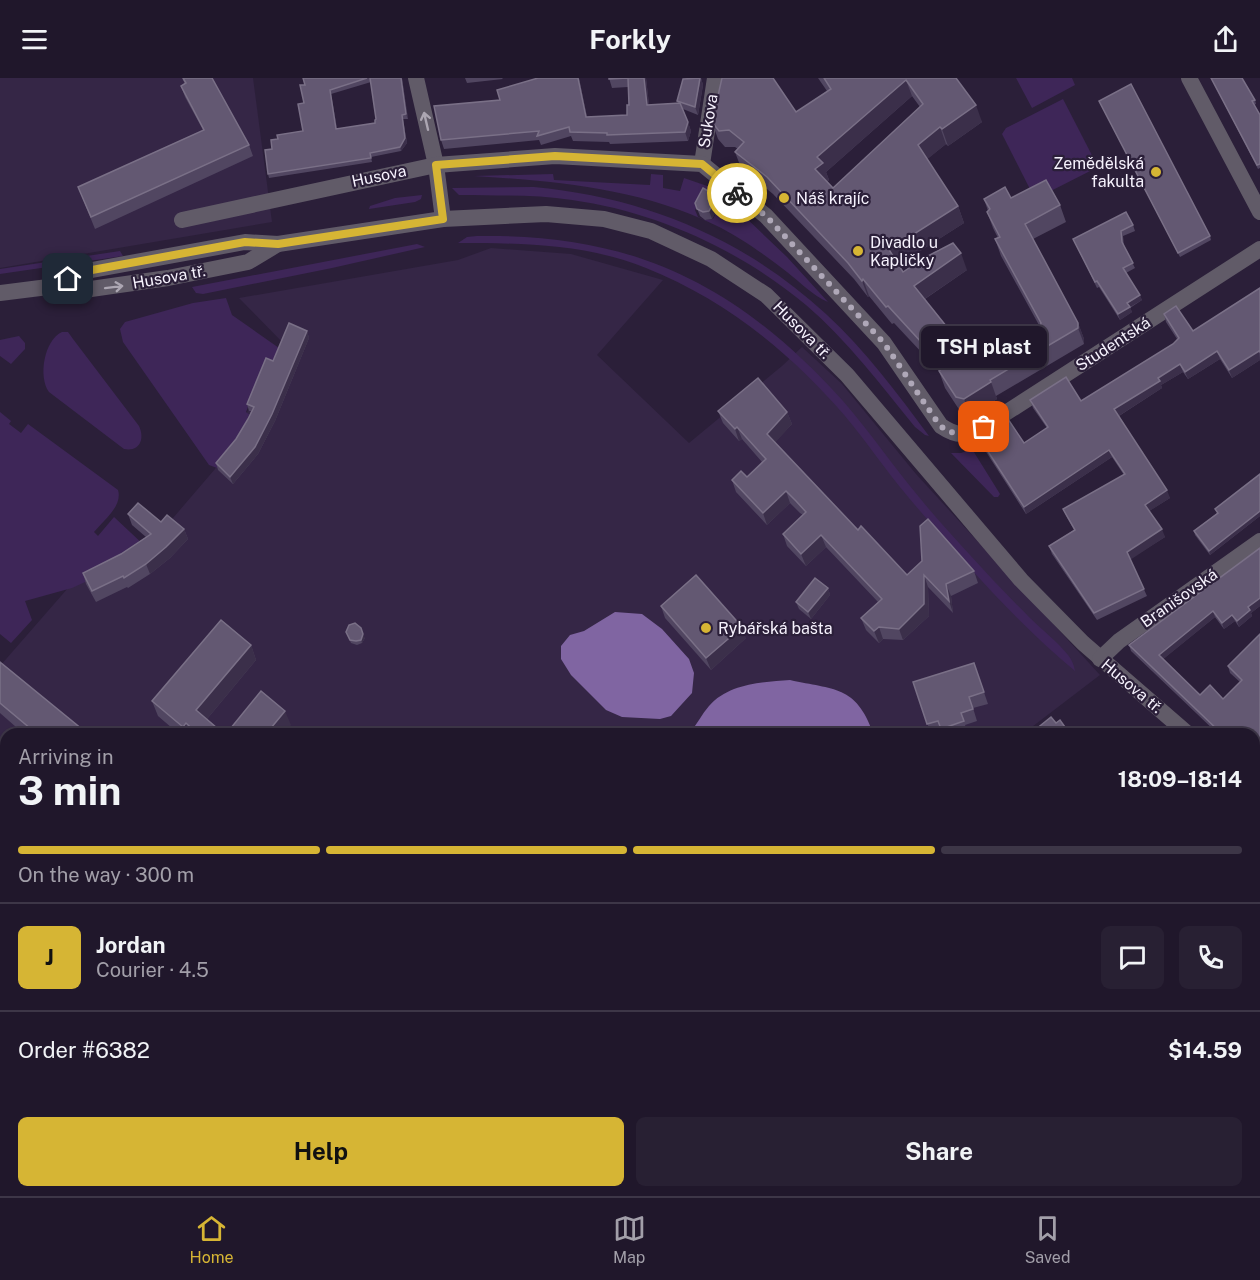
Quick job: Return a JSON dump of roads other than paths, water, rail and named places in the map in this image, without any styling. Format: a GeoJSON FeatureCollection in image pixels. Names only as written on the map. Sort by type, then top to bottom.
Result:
{"type":"FeatureCollection","features":[{"type":"Feature","properties":{"kind":"street"},"geometry":{"type":"LineString","coordinates":[[416,78],[436,165],[443,219]]}},
{"type":"Feature","properties":{"kind":"street","name":"Sukova"},"geometry":{"type":"LineString","coordinates":[[702,164],[715,78]]}},
{"type":"Feature","properties":{"kind":"street"},"geometry":{"type":"LineString","coordinates":[[1189,78],[1260,212]]}},
{"type":"Feature","properties":{"kind":"street","name":"Husova"},"geometry":{"type":"LineString","coordinates":[[182,220],[436,165],[555,156],[702,164]]}},
{"type":"Feature","properties":{"kind":"street","name":"Studentská"},"geometry":{"type":"LineString","coordinates":[[702,164],[766,216],[884,343],[940,426],[951,433],[964,435],[984,427],[1260,249]]}},
{"type":"Feature","properties":{"kind":"street","name":"Husova tř."},"geometry":{"type":"LineString","coordinates":[[0,293],[56,286],[81,272],[245,242],[278,244],[443,219],[546,214],[604,219],[651,231],[711,259],[766,295],[847,375],[1021,580],[1100,659],[1181,728]]}},
{"type":"Feature","properties":{"kind":"street","name":"Branišovská"},"geometry":{"type":"LineString","coordinates":[[1100,659],[1119,641],[1260,541]]}},
{"type":"Feature","properties":{"kind":"place","name":"Zemědělská fakulta"},"geometry":{"type":"Point","coordinates":[1156,172]}},
{"type":"Feature","properties":{"kind":"place","name":"Náš krajíc"},"geometry":{"type":"Point","coordinates":[784,198]}},
{"type":"Feature","properties":{"kind":"place","name":"Divadlo u Kapličky"},"geometry":{"type":"Point","coordinates":[858,251]}},
{"type":"Feature","properties":{"kind":"place","name":"TSH plast"},"geometry":{"type":"Point","coordinates":[984,427]}},
{"type":"Feature","properties":{"kind":"place","name":"Rybářská bašta"},"geometry":{"type":"Point","coordinates":[706,628]}}]}
